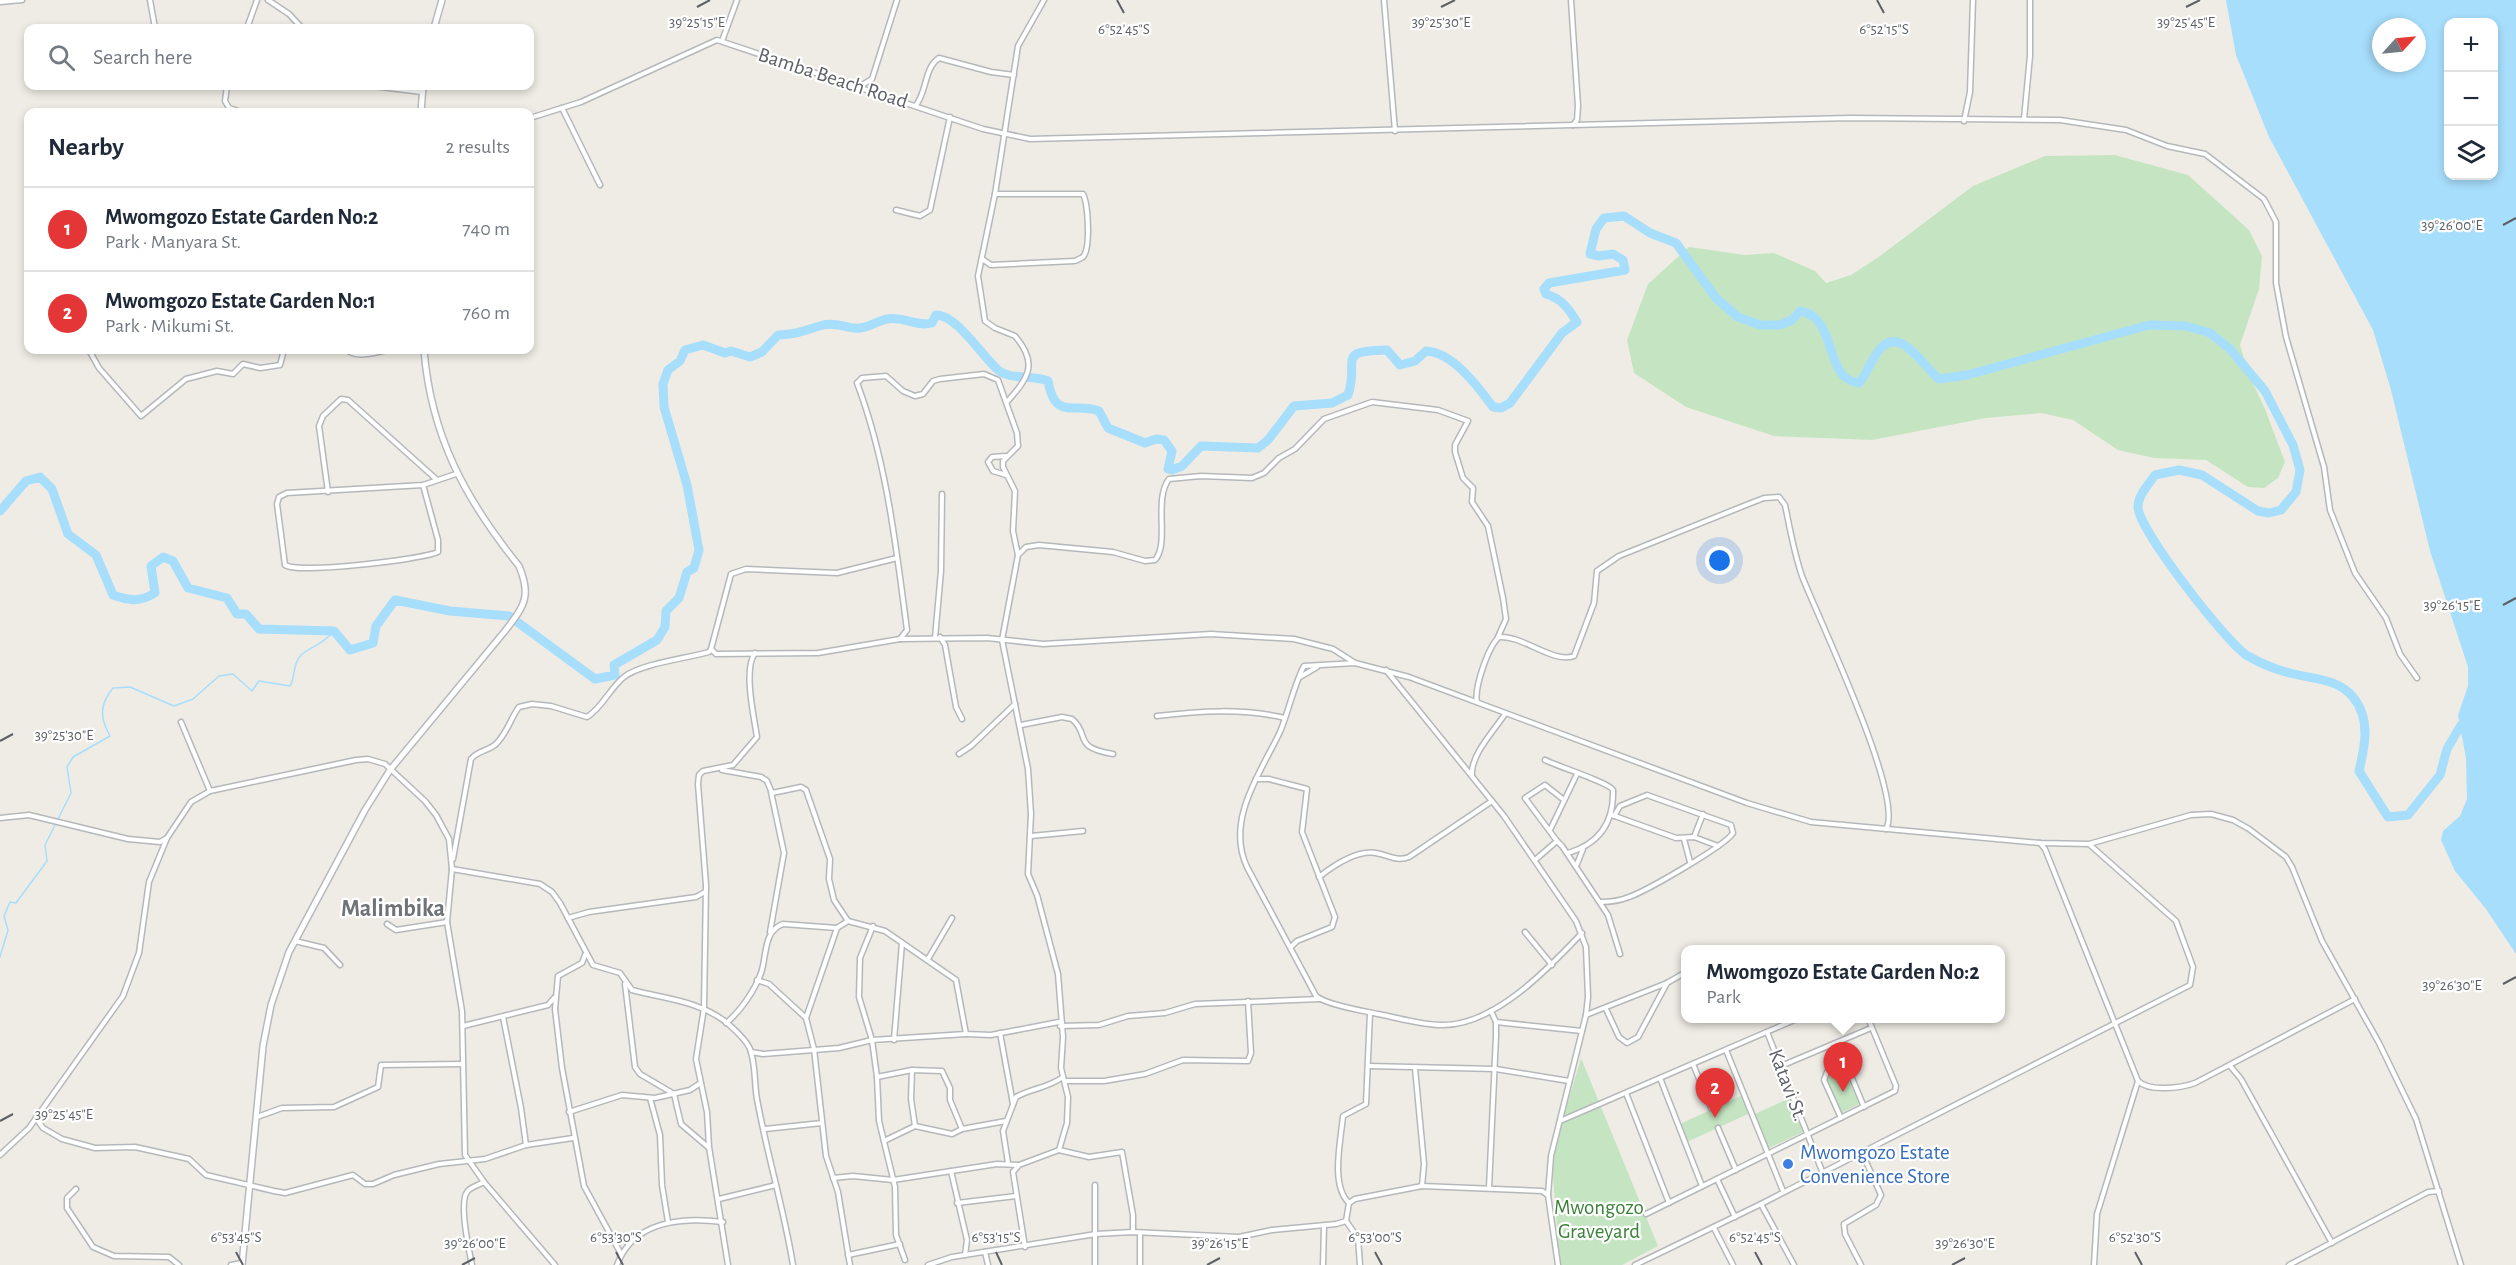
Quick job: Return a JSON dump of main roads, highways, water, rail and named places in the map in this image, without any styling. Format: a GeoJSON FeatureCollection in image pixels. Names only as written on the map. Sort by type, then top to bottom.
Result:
{"type":"FeatureCollection","features":[{"type":"Feature","properties":{"kind":"main road"},"geometry":{"type":"LineString","coordinates":[[435,24],[442,0]]}},
{"type":"Feature","properties":{"kind":"main road"},"geometry":{"type":"LineString","coordinates":[[421,108],[423,90]]}},
{"type":"Feature","properties":{"kind":"main road"},"geometry":{"type":"LineString","coordinates":[[242,1264],[263,1046],[269,1017],[295,940],[365,810],[390,770],[522,610],[526,590],[519,566],[456,474],[435,417],[427,383],[424,354]]}},
{"type":"Feature","properties":{"kind":"water"},"geometry":{"type":"Polygon","coordinates":[[[2226,0],[2516,0],[2516,954],[2486,909],[2455,871],[2441,840],[2443,831],[2460,816],[2467,799],[2466,758],[2458,715],[2468,686],[2468,667],[2430,551],[2391,390],[2373,330],[2269,137],[2236,55],[2226,0]]]}},
{"type":"Feature","properties":{"kind":"waterway"},"geometry":{"type":"LineString","coordinates":[[0,511],[26,481],[40,477],[52,489],[68,534],[96,555],[113,595],[119,597],[140,599],[155,593],[151,566],[163,557],[173,561],[188,588],[227,598],[237,614],[246,614],[259,629],[334,631],[350,650],[373,643],[376,626],[395,600],[450,611],[509,616],[595,679],[615,675],[614,665],[657,640],[665,627],[666,611],[679,598],[687,572],[694,568],[699,550],[687,485],[664,407],[663,384],[668,370],[680,361],[685,350],[703,345],[725,353],[731,351],[750,357],[762,352],[778,335],[797,333],[828,324],[860,328],[893,318],[926,324],[932,323],[936,315],[952,321],[1003,373],[1048,381],[1055,401],[1061,406],[1099,411],[1108,428],[1145,443],[1156,439],[1164,440],[1172,451],[1168,469],[1172,470],[1182,466],[1201,446],[1258,448],[1268,440],[1294,406],[1332,403],[1348,395],[1352,360],[1360,353],[1387,350],[1400,365],[1415,361],[1426,351],[1436,353],[1464,372],[1493,407],[1501,408],[1510,403],[1562,333],[1577,322],[1571,312],[1546,294],[1544,289],[1549,283],[1625,270],[1623,260],[1613,254],[1599,256],[1590,254],[1596,229],[1604,218],[1624,216],[1650,233],[1676,243],[1716,298],[1738,317],[1760,325],[1780,325],[1792,320],[1800,311],[1812,315],[1826,335],[1840,371],[1848,379],[1859,383],[1879,350],[1891,342],[1898,342],[1906,346],[1939,379],[1967,375],[2149,325],[2186,326],[2210,333],[2230,349],[2265,391],[2293,445],[2300,470],[2296,492],[2281,510],[2269,513],[2258,511],[2202,475],[2179,470],[2155,475],[2138,503],[2142,519],[2152,538],[2204,610],[2248,656],[2280,670],[2340,686],[2353,697],[2359,705],[2365,733],[2359,771],[2388,817],[2408,815],[2440,775],[2447,749],[2461,725]]}},
{"type":"Feature","properties":{"kind":"waterway"},"geometry":{"type":"LineString","coordinates":[[0,957],[8,930],[4,916],[10,902],[16,903],[47,861],[45,845],[71,793],[67,767],[73,757],[110,736],[102,712],[105,700],[113,688],[130,687],[174,706],[193,699],[219,676],[233,674],[252,691],[259,681],[290,686],[295,666],[302,654],[325,640],[334,631]]}},
{"type":"Feature","properties":{"kind":"place","name":"Mwomgozo Estate Garden No:2"},"geometry":{"type":"Point","coordinates":[1843,1092]}},
{"type":"Feature","properties":{"kind":"place","name":"Mwomgozo Estate Garden No:1"},"geometry":{"type":"Point","coordinates":[1715,1118]}},
{"type":"Feature","properties":{"kind":"place","name":"Mwomgozo Estate Convenience Store"},"geometry":{"type":"Point","coordinates":[1788,1164]}},
{"type":"Feature","properties":{"kind":"district","name":"Malimbika"},"geometry":{"type":"Point","coordinates":[393,909]}},
{"type":"Feature","properties":{"kind":"park label","name":"Mwongozo Graveyard"},"geometry":{"type":"Point","coordinates":[1599,1219]}}]}
